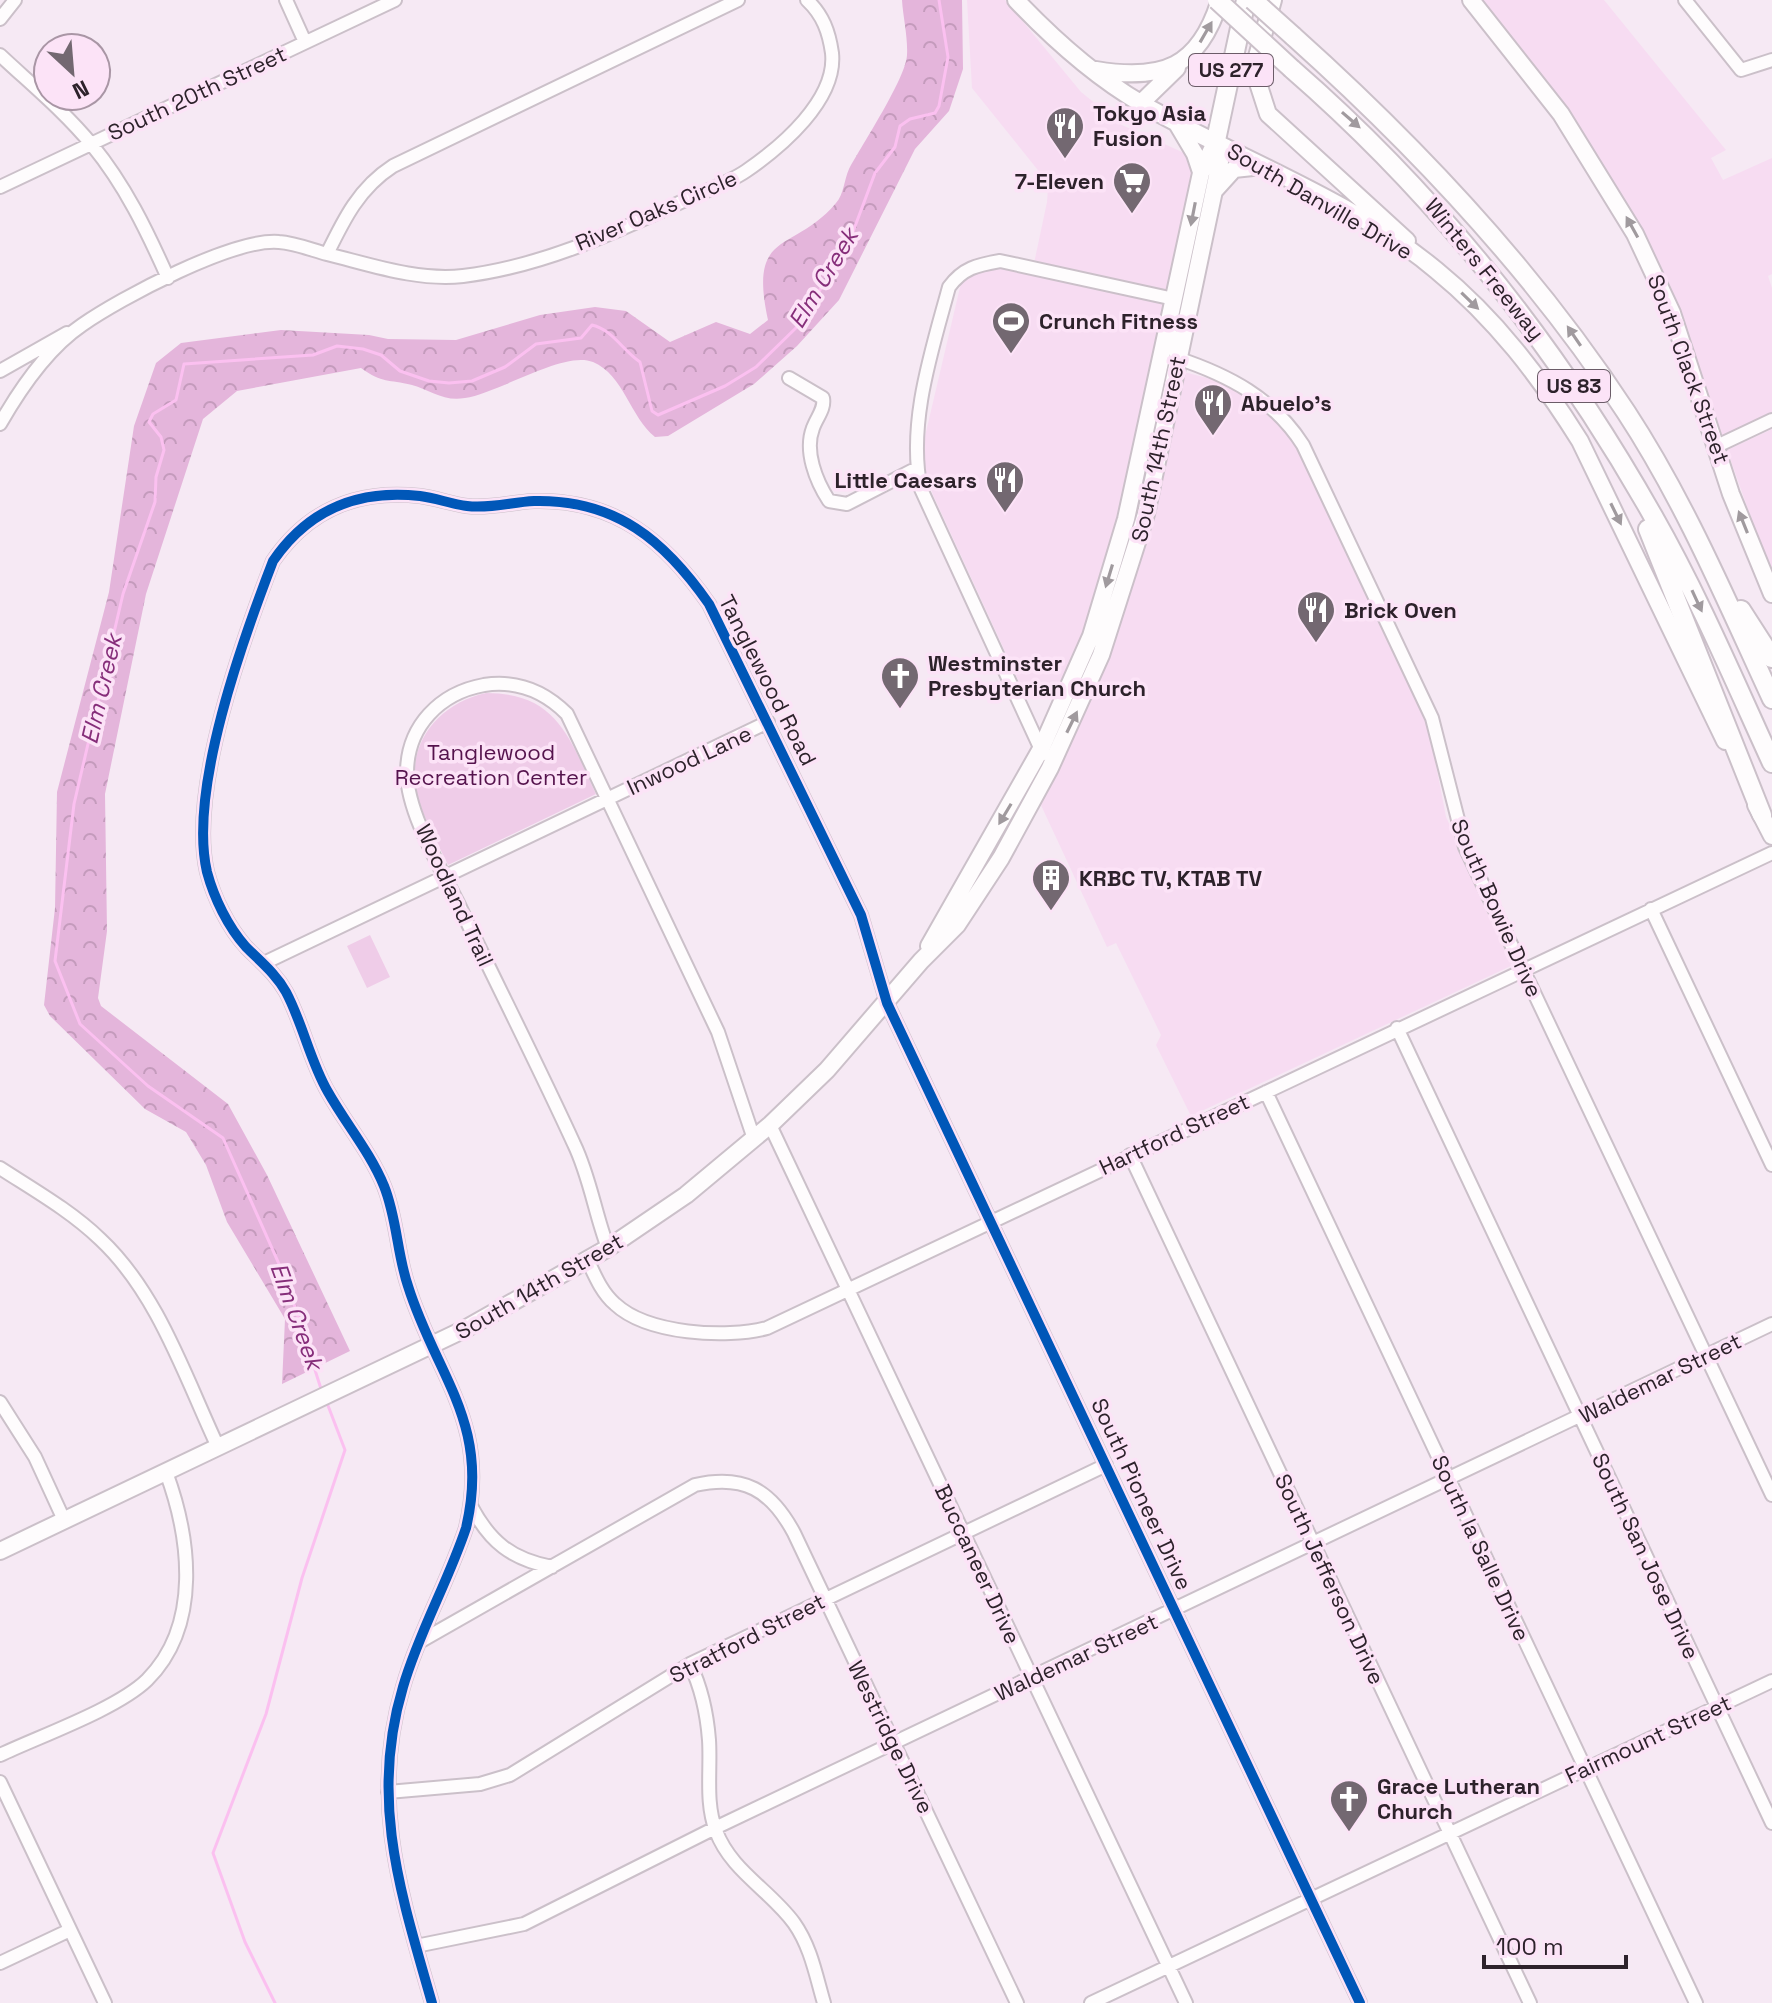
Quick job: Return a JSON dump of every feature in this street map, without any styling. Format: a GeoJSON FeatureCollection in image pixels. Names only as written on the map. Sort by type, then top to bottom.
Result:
{"type":"FeatureCollection","features":[{"type":"Feature","properties":{"kind":"highway","name":"Winters Freeway"},"geometry":{"type":"LineString","coordinates":[[1218,0],[1361,129],[1425,194],[1548,347],[1618,456],[1691,588],[1772,763]]}},
{"type":"Feature","properties":{"kind":"highway","name":"US 277"},"geometry":{"type":"LineString","coordinates":[[1216,140],[1246,0]]}},
{"type":"Feature","properties":{"kind":"highway","name":"Winters Freeway"},"geometry":{"type":"LineString","coordinates":[[1253,0],[1373,108],[1443,180],[1567,325],[1628,415],[1670,488],[1772,699]]}},
{"type":"Feature","properties":{"kind":"highway"},"geometry":{"type":"LineString","coordinates":[[1618,456],[1762,815]]}},
{"type":"Feature","properties":{"kind":"highway"},"geometry":{"type":"LineString","coordinates":[[1670,488],[1772,658]]}},
{"type":"Feature","properties":{"kind":"main road","name":"South Danville Drive"},"geometry":{"type":"LineString","coordinates":[[1016,0],[1055,41],[1090,69],[1141,103],[1216,140],[1364,222],[1434,268],[1497,328],[1528,365],[1580,441],[1772,836]]}},
{"type":"Feature","properties":{"kind":"main road"},"geometry":{"type":"LineString","coordinates":[[1141,103],[1197,49],[1212,25],[1218,0]]}},
{"type":"Feature","properties":{"kind":"main road"},"geometry":{"type":"LineString","coordinates":[[1273,0],[1256,60],[1257,80],[1268,114],[1434,268]]}},
{"type":"Feature","properties":{"kind":"main road","name":"South Clack Street"},"geometry":{"type":"LineString","coordinates":[[1471,0],[1561,114],[1635,234],[1672,313],[1731,494],[1772,594]]}},
{"type":"Feature","properties":{"kind":"main road"},"geometry":{"type":"LineString","coordinates":[[1090,69],[1137,76],[1179,65]]}},
{"type":"Feature","properties":{"kind":"main road"},"geometry":{"type":"LineString","coordinates":[[1175,121],[1195,154],[1201,173]]}},
{"type":"Feature","properties":{"kind":"main road","name":"South 14th Street"},"geometry":{"type":"LineString","coordinates":[[921,961],[1041,749],[1091,636],[1126,519],[1201,173],[1216,140]]}},
{"type":"Feature","properties":{"kind":"main road","name":"South 14th Street"},"geometry":{"type":"LineString","coordinates":[[0,1551],[434,1344],[608,1248],[686,1195],[770,1125],[957,925],[1001,858],[1050,768],[1101,655],[1134,556],[1220,162],[1216,140]]}},
{"type":"Feature","properties":{"kind":"main road"},"geometry":{"type":"LineString","coordinates":[[1214,191],[1234,169],[1262,166]]}},
{"type":"Feature","properties":{"kind":"street"},"geometry":{"type":"LineString","coordinates":[[0,19],[15,0]]}},
{"type":"Feature","properties":{"kind":"street"},"geometry":{"type":"LineString","coordinates":[[286,0],[305,42]]}},
{"type":"Feature","properties":{"kind":"street","name":"South 20th Street"},"geometry":{"type":"LineString","coordinates":[[0,187],[395,0]]}},
{"type":"Feature","properties":{"kind":"street"},"geometry":{"type":"LineString","coordinates":[[327,254],[349,208],[377,176],[393,166],[738,0]]}},
{"type":"Feature","properties":{"kind":"street","name":"River Oaks Circle"},"geometry":{"type":"LineString","coordinates":[[81,325],[212,256],[258,243],[280,242],[409,275],[475,274],[611,234],[744,173],[792,131],[817,103],[829,81],[833,61],[826,25],[807,0]]}},
{"type":"Feature","properties":{"kind":"street"},"geometry":{"type":"LineString","coordinates":[[1685,0],[1741,70],[1772,60]]}},
{"type":"Feature","properties":{"kind":"street"},"geometry":{"type":"LineString","coordinates":[[0,55],[91,143],[136,211],[168,278]]}},
{"type":"Feature","properties":{"kind":"street"},"geometry":{"type":"LineString","coordinates":[[1050,768],[921,489],[914,447],[949,287],[958,274],[971,266],[1000,261],[1174,299]]}},
{"type":"Feature","properties":{"kind":"street"},"geometry":{"type":"LineString","coordinates":[[0,371],[81,325]]}},
{"type":"Feature","properties":{"kind":"street"},"geometry":{"type":"LineString","coordinates":[[0,424],[41,364],[81,325]]}},
{"type":"Feature","properties":{"kind":"street"},"geometry":{"type":"LineString","coordinates":[[1169,325],[1177,358]]}},
{"type":"Feature","properties":{"kind":"street","name":"South Bowie Drive"},"geometry":{"type":"LineString","coordinates":[[1177,358],[1251,389],[1277,412],[1303,445],[1432,718],[1465,847],[1772,1495]]}},
{"type":"Feature","properties":{"kind":"street"},"geometry":{"type":"LineString","coordinates":[[789,378],[823,398],[824,406],[810,440],[810,455],[829,501],[847,504],[917,468]]}},
{"type":"Feature","properties":{"kind":"street"},"geometry":{"type":"LineString","coordinates":[[1717,446],[1772,420]]}},
{"type":"Feature","properties":{"kind":"street","name":"Tanglewood Road"},"geometry":{"type":"LineString","coordinates":[[471,1506],[469,1444],[451,1381],[407,1284],[384,1187],[327,1091],[285,990],[232,927],[207,871],[205,821],[213,751],[235,670],[273,561],[287,540],[332,506],[391,495],[466,506],[532,501],[584,507],[624,520],[683,566],[724,628],[861,915],[887,1003]]}},
{"type":"Feature","properties":{"kind":"street","name":"Woodland Trail"},"geometry":{"type":"LineString","coordinates":[[608,1248],[576,1148],[415,809],[407,772],[413,738],[422,722],[446,699],[460,691],[494,684],[531,688],[557,704],[578,731],[723,1042],[754,1139]]}},
{"type":"Feature","properties":{"kind":"street","name":"Inwood Lane"},"geometry":{"type":"LineString","coordinates":[[264,963],[444,874],[768,722]]}},
{"type":"Feature","properties":{"kind":"street","name":"Hartford Street"},"geometry":{"type":"LineString","coordinates":[[588,1261],[614,1304],[630,1314],[658,1324],[716,1334],[767,1328],[1772,853]]}},
{"type":"Feature","properties":{"kind":"street"},"geometry":{"type":"LineString","coordinates":[[950,907],[957,925]]}},
{"type":"Feature","properties":{"kind":"street"},"geometry":{"type":"LineString","coordinates":[[1651,909],[1772,1165]]}},
{"type":"Feature","properties":{"kind":"street","name":"South Pioneer Drive"},"geometry":{"type":"LineString","coordinates":[[887,1003],[1360,2003]]}},
{"type":"Feature","properties":{"kind":"street","name":"South San Jose Drive"},"geometry":{"type":"LineString","coordinates":[[1397,1028],[1772,1823]]}},
{"type":"Feature","properties":{"kind":"street","name":"South la Salle Drive"},"geometry":{"type":"LineString","coordinates":[[1266,1092],[1696,2003]]}},
{"type":"Feature","properties":{"kind":"street","name":"Buccaneer Drive"},"geometry":{"type":"LineString","coordinates":[[770,1125],[1186,2003]]}},
{"type":"Feature","properties":{"kind":"street","name":"South Jefferson Drive"},"geometry":{"type":"LineString","coordinates":[[1130,1155],[1530,2003]]}},
{"type":"Feature","properties":{"kind":"street"},"geometry":{"type":"LineString","coordinates":[[0,1168],[100,1239],[122,1263],[158,1320],[218,1447]]}},
{"type":"Feature","properties":{"kind":"street","name":"Waldemar Street"},"geometry":{"type":"LineString","coordinates":[[416,1946],[524,1924],[715,1828],[1772,1324]]}},
{"type":"Feature","properties":{"kind":"street"},"geometry":{"type":"LineString","coordinates":[[0,1402],[35,1457],[64,1520]]}},
{"type":"Feature","properties":{"kind":"street","name":"Stratford Street"},"geometry":{"type":"LineString","coordinates":[[388,1792],[480,1784],[510,1775],[690,1664],[1106,1465]]}},
{"type":"Feature","properties":{"kind":"street"},"geometry":{"type":"LineString","coordinates":[[0,1755],[126,1695],[146,1680],[160,1661],[178,1627],[186,1580],[183,1529],[166,1472]]}},
{"type":"Feature","properties":{"kind":"street","name":"Westridge Drive"},"geometry":{"type":"LineString","coordinates":[[552,1567],[695,1485],[718,1480],[748,1485],[775,1504],[785,1516],[1017,2003]]}},
{"type":"Feature","properties":{"kind":"street"},"geometry":{"type":"LineString","coordinates":[[471,1506],[486,1532],[508,1553],[552,1567]]}},
{"type":"Feature","properties":{"kind":"street"},"geometry":{"type":"LineString","coordinates":[[432,2003],[393,1863],[388,1792],[389,1750],[396,1714],[421,1641],[459,1549],[471,1506]]}},
{"type":"Feature","properties":{"kind":"street"},"geometry":{"type":"LineString","coordinates":[[421,1641],[552,1567]]}},
{"type":"Feature","properties":{"kind":"street"},"geometry":{"type":"LineString","coordinates":[[690,1664],[698,1681],[709,1738],[709,1794],[715,1828],[733,1861],[794,1923],[810,1952],[824,2003]]}},
{"type":"Feature","properties":{"kind":"street","name":"Fairmount Street"},"geometry":{"type":"LineString","coordinates":[[1091,2003],[1772,1681]]}},
{"type":"Feature","properties":{"kind":"street"},"geometry":{"type":"LineString","coordinates":[[0,1782],[105,2003]]}},
{"type":"Feature","properties":{"kind":"street"},"geometry":{"type":"LineString","coordinates":[[0,1963],[70,1930]]}},
{"type":"Feature","properties":{"kind":"shaded area"},"geometry":{"type":"Polygon","coordinates":[[[967,0],[1005,0],[1081,92],[1122,125],[1191,156],[1195,172],[1117,534],[1082,641],[1059,696],[1019,682],[933,495],[923,466],[922,449],[961,283],[982,269],[1000,268],[1032,273],[1047,202],[1048,188],[1041,174],[972,88],[967,0]]]}},
{"type":"Feature","properties":{"kind":"shaded area"},"geometry":{"type":"Polygon","coordinates":[[[1604,0],[1726,150],[1711,158],[1723,180],[1772,158],[1772,274],[1768,276],[1772,288],[1772,412],[1721,437],[1673,295],[1639,227],[1482,2],[1604,0]]]}},
{"type":"Feature","properties":{"kind":"shaded area"},"geometry":{"type":"Polygon","coordinates":[[[1180,371],[1215,380],[1247,394],[1272,414],[1305,455],[1427,718],[1446,817],[1515,964],[1191,1116],[1156,1045],[1161,1035],[1116,943],[1107,947],[1040,803],[1096,681],[1143,554],[1180,371]]]}},
{"type":"Feature","properties":{"kind":"shaded area"},"geometry":{"type":"Polygon","coordinates":[[[1772,429],[1772,577],[1727,450],[1772,429]]]}},
{"type":"Feature","properties":{"kind":"green space"},"geometry":{"type":"Polygon","coordinates":[[[902,0],[962,0],[963,69],[949,111],[915,149],[839,300],[797,346],[754,384],[668,436],[655,437],[646,429],[612,376],[593,362],[581,360],[549,367],[479,395],[457,399],[380,379],[361,368],[237,391],[203,419],[146,594],[105,794],[107,931],[98,998],[101,1006],[228,1104],[267,1175],[350,1351],[282,1384],[285,1319],[227,1222],[206,1165],[186,1132],[145,1109],[50,1016],[44,1005],[55,908],[57,792],[109,592],[134,426],[156,363],[181,343],[281,330],[388,339],[456,340],[540,315],[595,307],[626,311],[670,342],[716,322],[750,334],[768,320],[763,291],[764,270],[769,256],[778,246],[820,219],[839,199],[849,169],[905,66],[907,41],[902,0]]]}},
{"type":"Feature","properties":{"kind":"green space","name":"Tanglewood Recreation Center"},"geometry":{"type":"Polygon","coordinates":[[[486,693],[510,695],[545,710],[568,737],[596,794],[448,865],[419,801],[415,763],[427,731],[438,718],[452,707],[486,693]]]}},
{"type":"Feature","properties":{"kind":"green space"},"geometry":{"type":"Polygon","coordinates":[[[370,935],[390,977],[367,988],[347,946],[370,935]]]}},
{"type":"Feature","properties":{"kind":"waterway","name":"Elm Creek"},"geometry":{"type":"LineString","coordinates":[[322,1392],[287,1282],[223,1138],[148,1086],[80,1024],[55,961],[74,804],[123,594],[155,502],[156,477],[164,450],[161,437],[149,422],[153,414],[176,400],[184,364],[313,355],[337,346],[381,355],[400,371],[429,381],[472,381],[505,367],[536,344],[581,338],[592,325],[606,331],[640,362],[652,411],[658,415],[725,386],[756,367],[800,324],[851,237],[875,173],[895,147],[900,126],[910,119],[935,113],[939,106],[948,57],[939,0]]}},
{"type":"Feature","properties":{"kind":"waterway","name":"Elm Creek"},"geometry":{"type":"LineString","coordinates":[[275,2003],[245,1942],[213,1853],[266,1714],[302,1578],[345,1450],[327,1403]]}},
{"type":"Feature","properties":{"kind":"cycle path"},"geometry":{"type":"LineString","coordinates":[[432,2003],[400,1885],[389,1808],[389,1769],[393,1729],[403,1687],[466,1528],[472,1491],[466,1429],[408,1286],[384,1186],[322,1080],[286,992],[239,939],[222,912],[207,872],[203,838],[205,800],[222,715],[247,631],[273,561],[302,528],[319,516],[355,500],[397,495],[420,496],[476,507],[534,501],[590,507],[614,516],[656,543],[675,561],[709,604],[861,915],[887,1003],[1360,2003]]}},
{"type":"Feature","properties":{"kind":"place","name":"Tokyo Asia Fusion"},"geometry":{"type":"Point","coordinates":[1065,160]}},
{"type":"Feature","properties":{"kind":"place","name":"7-Eleven"},"geometry":{"type":"Point","coordinates":[1132,215]}},
{"type":"Feature","properties":{"kind":"place","name":"Crunch Fitness"},"geometry":{"type":"Point","coordinates":[1011,355]}},
{"type":"Feature","properties":{"kind":"place","name":"Abuelo's"},"geometry":{"type":"Point","coordinates":[1213,437]}},
{"type":"Feature","properties":{"kind":"place","name":"Little Caesars"},"geometry":{"type":"Point","coordinates":[1005,514]}},
{"type":"Feature","properties":{"kind":"place","name":"Brick Oven"},"geometry":{"type":"Point","coordinates":[1316,644]}},
{"type":"Feature","properties":{"kind":"place","name":"Westminster Presbyterian Church"},"geometry":{"type":"Point","coordinates":[900,710]}},
{"type":"Feature","properties":{"kind":"place","name":"KRBC TV, KTAB TV"},"geometry":{"type":"Point","coordinates":[1051,912]}},
{"type":"Feature","properties":{"kind":"place","name":"Grace Lutheran Church"},"geometry":{"type":"Point","coordinates":[1349,1833]}}]}
